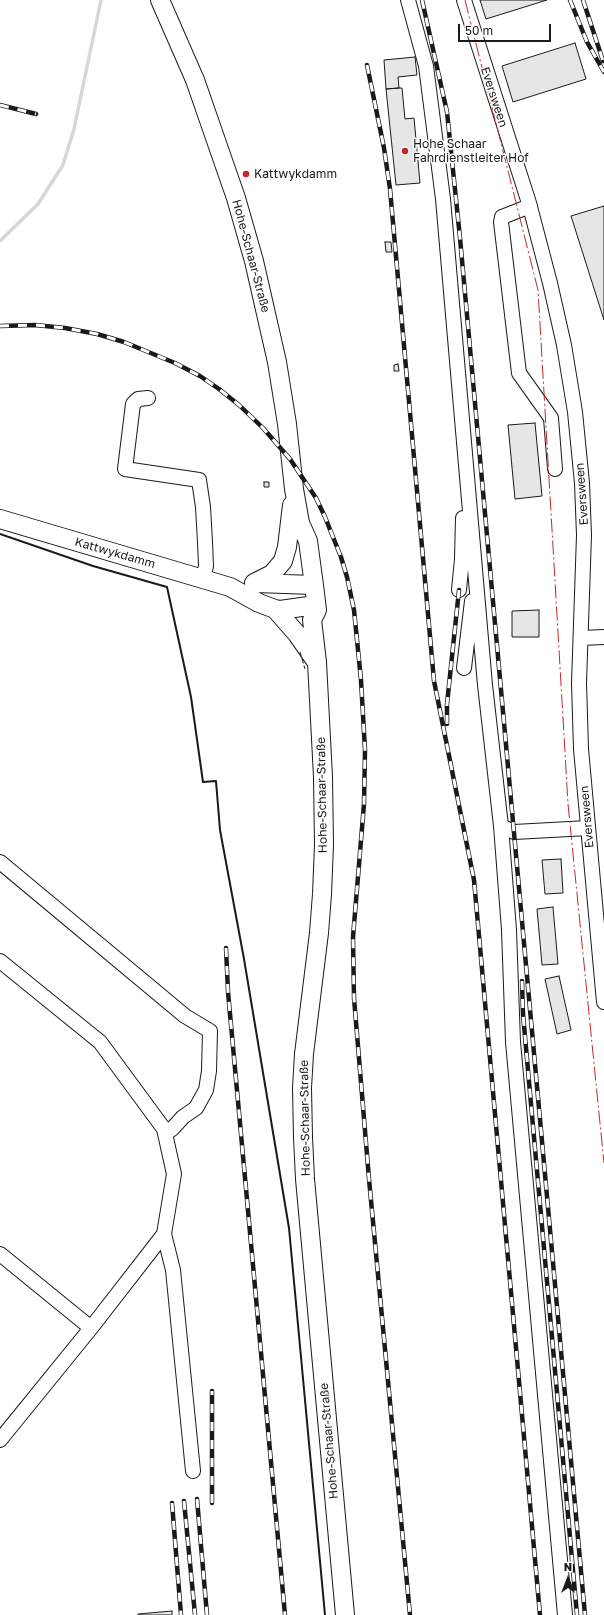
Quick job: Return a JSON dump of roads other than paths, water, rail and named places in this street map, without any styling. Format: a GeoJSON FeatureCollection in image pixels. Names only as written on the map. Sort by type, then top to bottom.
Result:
{"type":"FeatureCollection","features":[{"type":"Feature","properties":{"kind":"main road","name":"Hohe-Schaar-Straße"},"geometry":{"type":"LineString","coordinates":[[160,0],[194,80],[247,236],[277,362],[286,418],[294,489],[300,523],[308,541],[308,586],[317,662],[323,777],[324,852],[319,933],[304,1054],[302,1088],[303,1137],[306,1187],[345,1615]]}},
{"type":"Feature","properties":{"kind":"main road"},"geometry":{"type":"LineString","coordinates":[[254,583],[272,574],[283,561],[288,547],[294,489]]}},
{"type":"Feature","properties":{"kind":"main road","name":"Kattwykdamm"},"geometry":{"type":"LineString","coordinates":[[0,519],[230,586],[259,603],[275,609],[311,611]]}},
{"type":"Feature","properties":{"kind":"main road","name":"Kattwykdamm"},"geometry":{"type":"LineString","coordinates":[[230,586],[254,583],[308,586]]}},
{"type":"Feature","properties":{"kind":"main road"},"geometry":{"type":"LineString","coordinates":[[275,609],[297,634],[317,662]]}},
{"type":"Feature","properties":{"kind":"street"},"geometry":{"type":"LineString","coordinates":[[408,0],[426,66],[440,176],[464,426],[466,473],[476,570],[485,685],[501,826],[509,930],[513,1042],[565,1615]]}},
{"type":"Feature","properties":{"kind":"street","name":"Eversween"},"geometry":{"type":"LineString","coordinates":[[464,0],[530,206],[564,345],[575,412],[582,483],[584,535],[580,720],[588,828],[599,881],[604,1002]]}},
{"type":"Feature","properties":{"kind":"street"},"geometry":{"type":"LineString","coordinates":[[530,206],[502,217],[501,222],[519,373],[551,418],[554,469]]}},
{"type":"Feature","properties":{"kind":"street"},"geometry":{"type":"LineString","coordinates":[[148,398],[138,399],[133,404],[125,469],[199,480],[203,508],[206,566],[203,579]]}},
{"type":"Feature","properties":{"kind":"street"},"geometry":{"type":"LineString","coordinates":[[458,590],[462,559],[466,473]]}},
{"type":"Feature","properties":{"kind":"street"},"geometry":{"type":"LineString","coordinates":[[464,668],[476,570]]}},
{"type":"Feature","properties":{"kind":"street"},"geometry":{"type":"LineString","coordinates":[[581,638],[604,636]]}},
{"type":"Feature","properties":{"kind":"street"},"geometry":{"type":"LineString","coordinates":[[501,826],[514,832],[588,828]]}},
{"type":"Feature","properties":{"kind":"street"},"geometry":{"type":"LineString","coordinates":[[0,862],[185,1016],[210,1031],[209,1071],[206,1090],[196,1108],[183,1117],[165,1134]]}},
{"type":"Feature","properties":{"kind":"street"},"geometry":{"type":"LineString","coordinates":[[0,961],[100,1042],[160,1124],[165,1134],[174,1174],[164,1234],[173,1270],[193,1471]]}},
{"type":"Feature","properties":{"kind":"street"},"geometry":{"type":"LineString","coordinates":[[0,1440],[91,1328],[164,1234]]}},
{"type":"Feature","properties":{"kind":"street"},"geometry":{"type":"LineString","coordinates":[[0,1254],[91,1328]]}},
{"type":"Feature","properties":{"kind":"waterway"},"geometry":{"type":"LineString","coordinates":[[0,241],[38,204],[63,165],[74,129],[101,0]]}},
{"type":"Feature","properties":{"kind":"railway"},"geometry":{"type":"LineString","coordinates":[[422,0],[447,112],[460,238],[585,1615]]}},
{"type":"Feature","properties":{"kind":"railway"},"geometry":{"type":"LineString","coordinates":[[570,0],[587,42],[604,72]]}},
{"type":"Feature","properties":{"kind":"railway"},"geometry":{"type":"LineString","coordinates":[[583,0],[603,61]]}},
{"type":"Feature","properties":{"kind":"railway"},"geometry":{"type":"LineString","coordinates":[[367,65],[384,148],[390,189],[434,681],[474,880],[540,1615]]}},
{"type":"Feature","properties":{"kind":"railway"},"geometry":{"type":"LineString","coordinates":[[0,105],[36,114]]}},
{"type":"Feature","properties":{"kind":"railway"},"geometry":{"type":"LineString","coordinates":[[0,326],[35,325],[65,328],[97,334],[124,342],[175,363],[200,376],[239,405],[263,428],[290,459],[316,498],[341,557],[354,610],[361,680],[365,750],[364,804],[353,937],[354,998],[369,1179],[410,1615]]}},
{"type":"Feature","properties":{"kind":"railway"},"geometry":{"type":"LineString","coordinates":[[447,724],[447,704],[459,590]]}},
{"type":"Feature","properties":{"kind":"railway"},"geometry":{"type":"LineString","coordinates":[[226,948],[228,992],[285,1615]]}},
{"type":"Feature","properties":{"kind":"railway"},"geometry":{"type":"LineString","coordinates":[[522,981],[523,1014],[577,1615]]}},
{"type":"Feature","properties":{"kind":"railway"},"geometry":{"type":"LineString","coordinates":[[212,1391],[212,1503]]}},
{"type":"Feature","properties":{"kind":"railway"},"geometry":{"type":"LineString","coordinates":[[197,1499],[207,1615]]}},
{"type":"Feature","properties":{"kind":"railway"},"geometry":{"type":"LineString","coordinates":[[184,1501],[195,1615]]}},
{"type":"Feature","properties":{"kind":"railway"},"geometry":{"type":"LineString","coordinates":[[172,1503],[181,1615]]}},
{"type":"Feature","properties":{"kind":"place","name":"Hohe Schaar Fahrdienstleiter Hof"},"geometry":{"type":"Point","coordinates":[405,151]}},
{"type":"Feature","properties":{"kind":"place","name":"Kattwykdamm"},"geometry":{"type":"Point","coordinates":[246,174]}}]}
